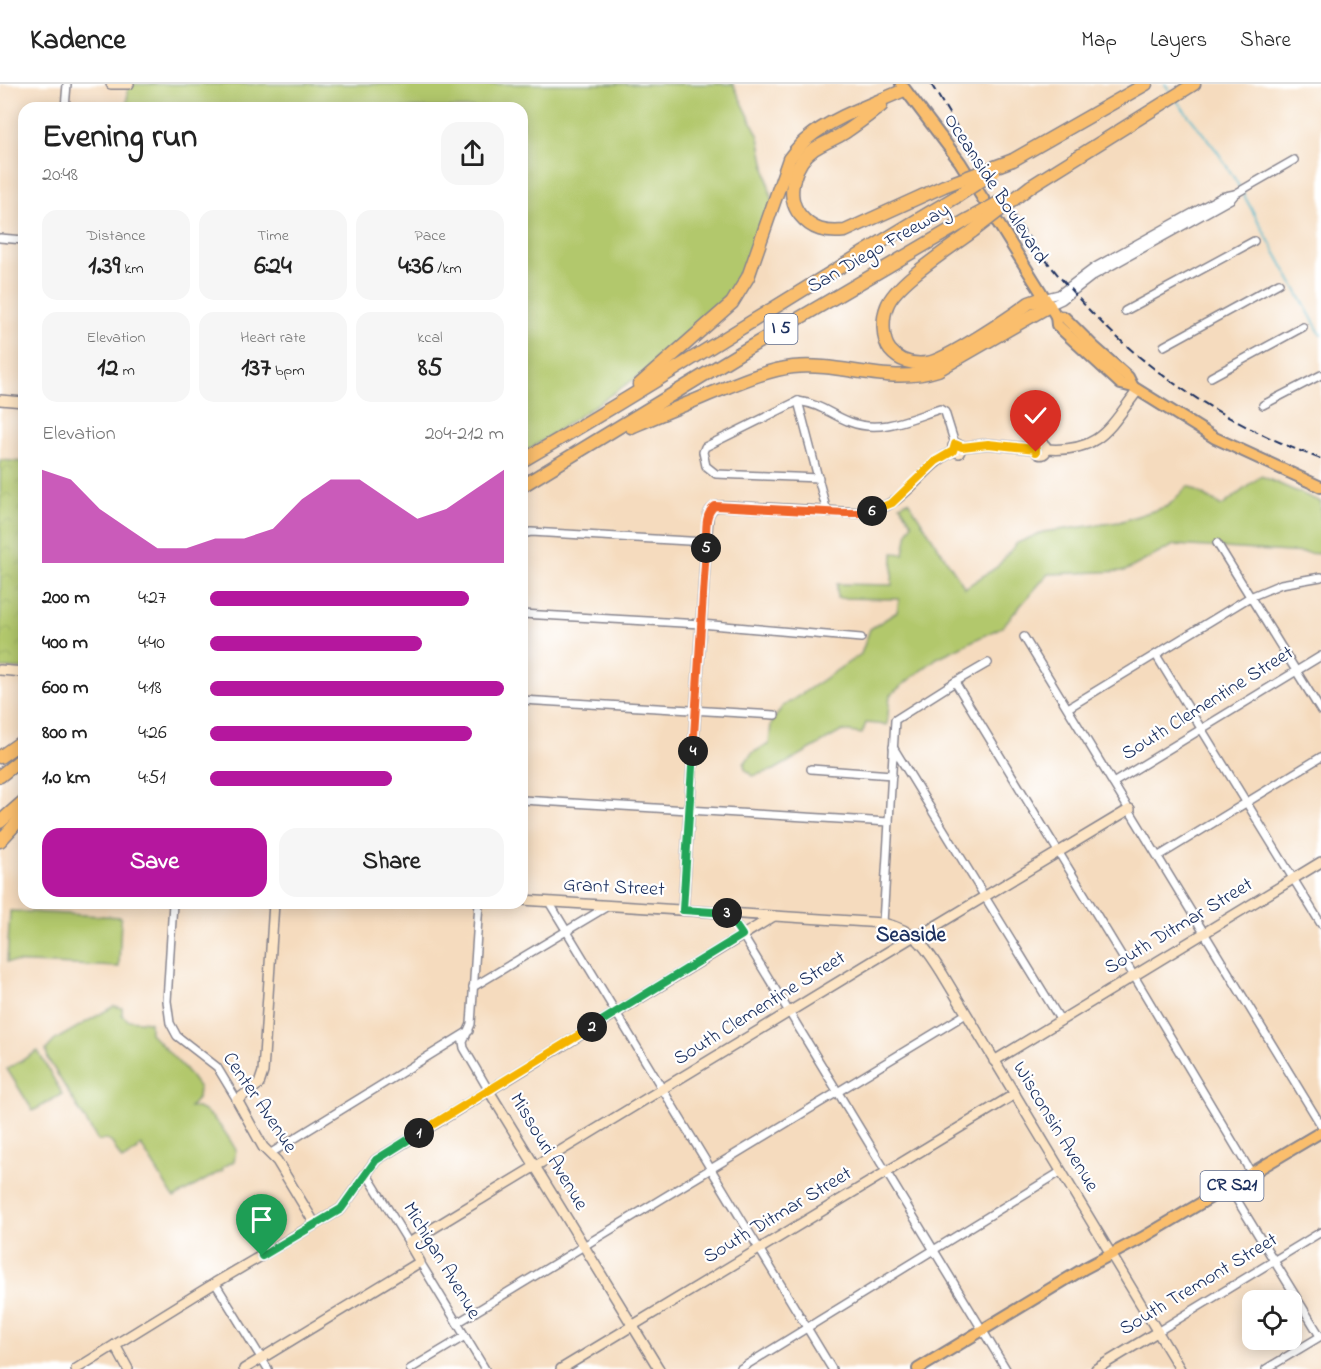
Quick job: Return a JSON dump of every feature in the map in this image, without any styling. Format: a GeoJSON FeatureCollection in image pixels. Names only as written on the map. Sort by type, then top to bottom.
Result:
{"type":"FeatureCollection","features":[{"type":"Feature","properties":{"kind":"highway","name":"San Diego Freeway"},"geometry":{"type":"LineString","coordinates":[[528,482],[745,350],[970,225],[1194,84]]}},
{"type":"Feature","properties":{"kind":"highway"},"geometry":{"type":"LineString","coordinates":[[906,86],[846,131],[812,150],[803,161],[795,174],[792,192],[797,211],[808,225],[828,233],[845,231],[944,186],[1013,160]]}},
{"type":"Feature","properties":{"kind":"highway"},"geometry":{"type":"LineString","coordinates":[[611,410],[732,303],[748,277],[789,159],[800,144],[810,135],[906,86]]}},
{"type":"Feature","properties":{"kind":"highway","name":"San Diego Freeway"},"geometry":{"type":"LineString","coordinates":[[528,458],[611,410],[1013,160],[1144,86]]}},
{"type":"Feature","properties":{"kind":"highway"},"geometry":{"type":"LineString","coordinates":[[970,225],[899,288],[887,306],[884,327],[885,344],[894,355],[909,363],[928,363],[949,354],[1029,303],[1049,306]]}},
{"type":"Feature","properties":{"kind":"highway"},"geometry":{"type":"LineString","coordinates":[[597,441],[737,383],[792,367],[813,366],[904,376],[924,375],[938,370],[1049,306]]}},
{"type":"Feature","properties":{"kind":"highway"},"geometry":{"type":"LineString","coordinates":[[0,757],[18,744]]}},
{"type":"Feature","properties":{"kind":"highway"},"geometry":{"type":"LineString","coordinates":[[0,776],[18,762]]}},
{"type":"Feature","properties":{"kind":"highway"},"geometry":{"type":"LineString","coordinates":[[0,822],[18,806]]}},
{"type":"Feature","properties":{"kind":"highway"},"geometry":{"type":"LineString","coordinates":[[0,841],[18,822]]}},
{"type":"Feature","properties":{"kind":"main road","name":"Oceanside Boulevard"},"geometry":{"type":"LineString","coordinates":[[906,86],[960,162],[1049,306],[1064,317],[1128,377],[1136,388],[1215,438],[1321,487]]}},
{"type":"Feature","properties":{"kind":"main road","name":"CR S21"},"geometry":{"type":"LineString","coordinates":[[918,1369],[1109,1253],[1142,1238],[1321,1132]]}},
{"type":"Feature","properties":{"kind":"street"},"geometry":{"type":"LineString","coordinates":[[66,102],[67,84]]}},
{"type":"Feature","properties":{"kind":"street"},"geometry":{"type":"LineString","coordinates":[[111,84],[129,85]]}},
{"type":"Feature","properties":{"kind":"street"},"geometry":{"type":"LineString","coordinates":[[1049,306],[1059,294],[1089,274],[1221,197],[1235,194],[1294,160]]}},
{"type":"Feature","properties":{"kind":"street"},"geometry":{"type":"LineString","coordinates":[[0,238],[18,240]]}},
{"type":"Feature","properties":{"kind":"street"},"geometry":{"type":"LineString","coordinates":[[1125,311],[1254,241]]}},
{"type":"Feature","properties":{"kind":"street"},"geometry":{"type":"LineString","coordinates":[[1164,346],[1279,283]]}},
{"type":"Feature","properties":{"kind":"street"},"geometry":{"type":"LineString","coordinates":[[1211,377],[1304,327]]}},
{"type":"Feature","properties":{"kind":"street"},"geometry":{"type":"LineString","coordinates":[[1263,405],[1321,375]]}},
{"type":"Feature","properties":{"kind":"street"},"geometry":{"type":"LineString","coordinates":[[683,910],[706,542],[708,516],[711,509],[715,506],[860,513],[877,510],[892,503],[936,461],[957,447],[988,444],[1036,449],[1041,444],[1046,449],[1075,449],[1091,443],[1106,432],[1136,388]]}},
{"type":"Feature","properties":{"kind":"street"},"geometry":{"type":"LineString","coordinates":[[0,400],[18,402]]}},
{"type":"Feature","properties":{"kind":"street"},"geometry":{"type":"LineString","coordinates":[[819,478],[716,474],[706,466],[703,452],[705,447],[798,401],[815,404],[852,423],[881,427],[940,409],[945,412],[957,447]]}},
{"type":"Feature","properties":{"kind":"street"},"geometry":{"type":"LineString","coordinates":[[798,401],[827,512]]}},
{"type":"Feature","properties":{"kind":"street"},"geometry":{"type":"LineString","coordinates":[[528,533],[706,542]]}},
{"type":"Feature","properties":{"kind":"street"},"geometry":{"type":"LineString","coordinates":[[1217,543],[1321,711]]}},
{"type":"Feature","properties":{"kind":"street"},"geometry":{"type":"LineString","coordinates":[[1068,708],[1250,597],[1281,584],[1321,577]]}},
{"type":"Feature","properties":{"kind":"street"},"geometry":{"type":"LineString","coordinates":[[528,614],[701,624],[861,638]]}},
{"type":"Feature","properties":{"kind":"street"},"geometry":{"type":"LineString","coordinates":[[1024,637],[1321,1125]]}},
{"type":"Feature","properties":{"kind":"street"},"geometry":{"type":"LineString","coordinates":[[1156,655],[1321,924]]}},
{"type":"Feature","properties":{"kind":"street","name":"South Clementine Street"},"geometry":{"type":"LineString","coordinates":[[1113,783],[1321,656]]}},
{"type":"Feature","properties":{"kind":"street"},"geometry":{"type":"LineString","coordinates":[[882,923],[895,720],[988,663]]}},
{"type":"Feature","properties":{"kind":"street"},"geometry":{"type":"LineString","coordinates":[[0,670],[18,672]]}},
{"type":"Feature","properties":{"kind":"street"},"geometry":{"type":"LineString","coordinates":[[955,682],[1134,976],[1251,1174]]}},
{"type":"Feature","properties":{"kind":"street"},"geometry":{"type":"LineString","coordinates":[[528,700],[775,715]]}},
{"type":"Feature","properties":{"kind":"street"},"geometry":{"type":"LineString","coordinates":[[894,747],[1061,1021]]}},
{"type":"Feature","properties":{"kind":"street"},"geometry":{"type":"LineString","coordinates":[[1159,856],[1321,757]]}},
{"type":"Feature","properties":{"kind":"street"},"geometry":{"type":"LineString","coordinates":[[811,769],[892,775]]}},
{"type":"Feature","properties":{"kind":"street"},"geometry":{"type":"LineString","coordinates":[[528,800],[889,822]]}},
{"type":"Feature","properties":{"kind":"street","name":"South Clementine Street"},"geometry":{"type":"LineString","coordinates":[[409,1243],[914,936],[924,933],[1130,809]]}},
{"type":"Feature","properties":{"kind":"street","name":"South Ditmar Street"},"geometry":{"type":"LineString","coordinates":[[994,1061],[1321,862]]}},
{"type":"Feature","properties":{"kind":"street","name":"Grant Street"},"geometry":{"type":"LineString","coordinates":[[528,900],[882,923]]}},
{"type":"Feature","properties":{"kind":"street"},"geometry":{"type":"LineString","coordinates":[[549,902],[832,1369]]}},
{"type":"Feature","properties":{"kind":"street"},"geometry":{"type":"LineString","coordinates":[[473,987],[608,906]]}},
{"type":"Feature","properties":{"kind":"street","name":"Center Avenue"},"geometry":{"type":"LineString","coordinates":[[174,909],[167,1001],[170,1023],[177,1036],[217,1067],[263,1147],[271,1153],[315,1224]]}},
{"type":"Feature","properties":{"kind":"street"},"geometry":{"type":"LineString","coordinates":[[237,1100],[259,1084],[263,1072],[274,909]]}},
{"type":"Feature","properties":{"kind":"street","name":"Missouri Avenue"},"geometry":{"type":"LineString","coordinates":[[479,909],[471,1024],[464,1048],[659,1369]]}},
{"type":"Feature","properties":{"kind":"street"},"geometry":{"type":"LineString","coordinates":[[729,913],[1006,1369]]}},
{"type":"Feature","properties":{"kind":"street"},"geometry":{"type":"LineString","coordinates":[[76,1369],[341,1209],[376,1160],[774,916]]}},
{"type":"Feature","properties":{"kind":"street","name":"Wisconsin Avenue"},"geometry":{"type":"LineString","coordinates":[[882,923],[897,927],[914,936],[926,948],[1180,1369]]}},
{"type":"Feature","properties":{"kind":"street"},"geometry":{"type":"LineString","coordinates":[[457,1323],[966,1014]]}},
{"type":"Feature","properties":{"kind":"street"},"geometry":{"type":"LineString","coordinates":[[271,1153],[469,1031]]}},
{"type":"Feature","properties":{"kind":"street","name":"South Ditmar Street"},"geometry":{"type":"LineString","coordinates":[[561,1369],[1014,1094]]}},
{"type":"Feature","properties":{"kind":"street"},"geometry":{"type":"LineString","coordinates":[[740,1369],[1062,1171]]}},
{"type":"Feature","properties":{"kind":"street","name":"Michigan Avenue"},"geometry":{"type":"LineString","coordinates":[[366,1173],[485,1369]]}},
{"type":"Feature","properties":{"kind":"street"},"geometry":{"type":"LineString","coordinates":[[1229,1187],[1321,1336],[1266,1369]]}},
{"type":"Feature","properties":{"kind":"street","name":"South Tremont Street"},"geometry":{"type":"LineString","coordinates":[[1096,1369],[1321,1232]]}},
{"type":"Feature","properties":{"kind":"street"},"geometry":{"type":"LineString","coordinates":[[244,1369],[420,1262]]}},
{"type":"Feature","properties":{"kind":"street"},"geometry":{"type":"LineString","coordinates":[[215,1283],[268,1369]]}},
{"type":"Feature","properties":{"kind":"street"},"geometry":{"type":"LineString","coordinates":[[410,1369],[465,1335]]}},
{"type":"Feature","properties":{"kind":"street"},"geometry":{"type":"LineString","coordinates":[[115,1345],[128,1369]]}},
{"type":"Feature","properties":{"kind":"green space"},"geometry":{"type":"Polygon","coordinates":[[[129,84],[733,84],[759,137],[772,202],[744,284],[666,358],[528,450],[528,102],[127,102],[129,84]]]}},
{"type":"Feature","properties":{"kind":"green space"},"geometry":{"type":"Polygon","coordinates":[[[0,460],[18,462],[18,669],[0,668],[0,460]]]}},
{"type":"Feature","properties":{"kind":"green space"},"geometry":{"type":"Polygon","coordinates":[[[1261,476],[1321,502],[1321,554],[1174,545],[1125,571],[1048,574],[1002,627],[937,658],[890,695],[887,725],[866,723],[862,734],[842,731],[774,770],[752,776],[745,769],[744,764],[752,753],[769,744],[771,724],[782,707],[861,654],[870,629],[897,612],[899,599],[837,598],[837,584],[892,585],[893,553],[904,554],[908,531],[912,523],[900,505],[908,501],[965,588],[997,567],[1017,543],[1043,532],[1119,522],[1168,506],[1188,486],[1222,506],[1261,476]]]}},
{"type":"Feature","properties":{"kind":"green space"},"geometry":{"type":"Polygon","coordinates":[[[10,911],[121,917],[119,967],[7,962],[10,911]]]}},
{"type":"Feature","properties":{"kind":"green space"},"geometry":{"type":"Polygon","coordinates":[[[114,1006],[122,1008],[122,1015],[128,1020],[150,1022],[150,1033],[185,1069],[199,1088],[198,1098],[190,1107],[204,1111],[211,1116],[223,1129],[236,1150],[234,1161],[222,1168],[223,1170],[174,1198],[141,1145],[137,1148],[138,1150],[122,1160],[112,1143],[106,1139],[98,1141],[48,1059],[46,1050],[55,1040],[114,1006]]]}},
{"type":"Feature","properties":{"kind":"green space"},"geometry":{"type":"Polygon","coordinates":[[[38,1051],[62,1094],[33,1111],[7,1069],[38,1051]]]}},
{"type":"Feature","properties":{"kind":"waterway"},"geometry":{"type":"LineString","coordinates":[[1165,84],[1172,94]]}},
{"type":"Feature","properties":{"kind":"waterway"},"geometry":{"type":"LineString","coordinates":[[1177,101],[1217,151],[1236,181],[1321,335]]}},
{"type":"Feature","properties":{"kind":"railway"},"geometry":{"type":"LineString","coordinates":[[931,84],[979,163]]}},
{"type":"Feature","properties":{"kind":"railway"},"geometry":{"type":"LineString","coordinates":[[1012,214],[1043,257],[1076,296],[1110,331],[1146,362],[1185,391],[1227,416],[1272,439],[1321,459]]}},
{"type":"Feature","properties":{"kind":"district","name":"Seaside"},"geometry":{"type":"Point","coordinates":[911,936]}},
{"type":"Feature","properties":{"kind":"route"},"geometry":{"type":"LineString","coordinates":[[262,1256],[341,1209],[376,1160],[742,935],[729,913],[683,910],[708,516],[711,509],[715,506],[724,506],[860,513],[877,510],[892,503],[936,461],[953,451],[955,444],[962,447],[988,444],[1036,449],[1036,452]]}}]}
